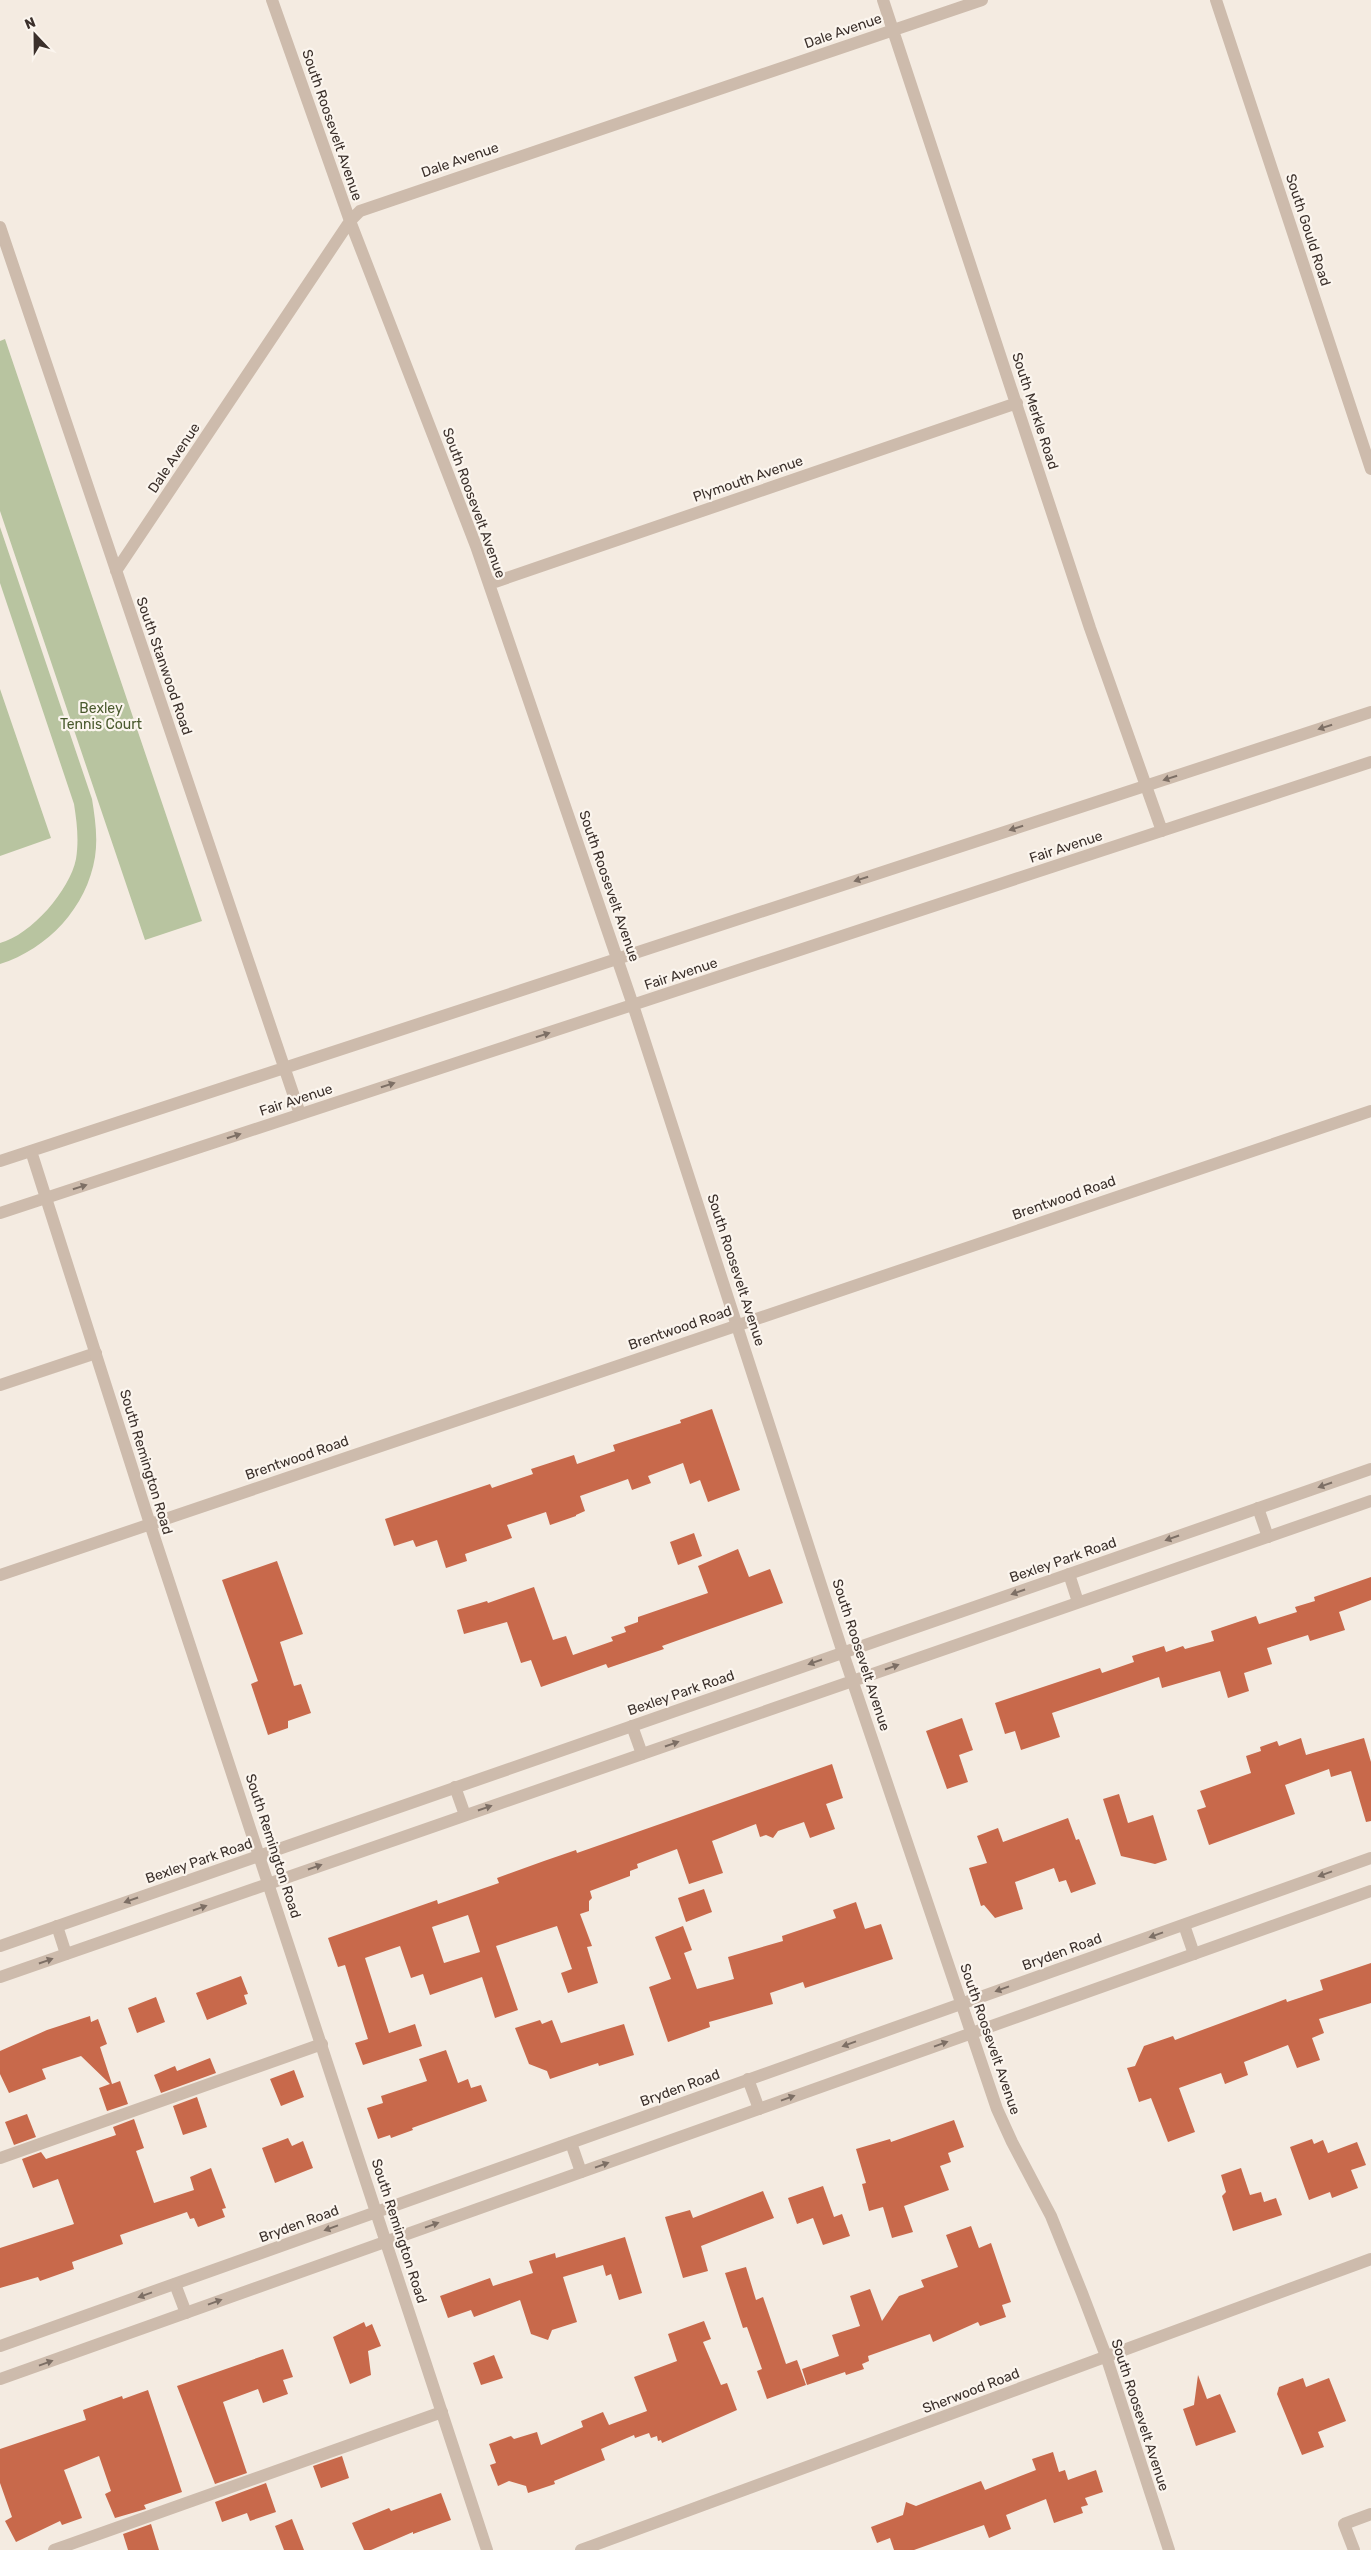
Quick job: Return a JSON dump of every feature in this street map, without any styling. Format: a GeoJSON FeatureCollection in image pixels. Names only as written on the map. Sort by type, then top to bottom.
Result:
{"type":"FeatureCollection","features":[{"type":"Feature","properties":{"kind":"street","name":"South Roosevelt Avenue"},"geometry":{"type":"LineString","coordinates":[[272,0],[350,220],[476,546],[634,1005],[843,1652],[998,2109],[1012,2142],[1051,2216],[1106,2356],[1168,2550]]}},
{"type":"Feature","properties":{"kind":"street","name":"South Merkle Road"},"geometry":{"type":"LineString","coordinates":[[883,0],[1090,628],[1162,831]]}},
{"type":"Feature","properties":{"kind":"street","name":"Dale Avenue"},"geometry":{"type":"LineString","coordinates":[[116,571],[350,220],[360,211],[982,0]]}},
{"type":"Feature","properties":{"kind":"street","name":"South Gould Road"},"geometry":{"type":"LineString","coordinates":[[1216,0],[1371,469]]}},
{"type":"Feature","properties":{"kind":"street","name":"South Stanwood Road"},"geometry":{"type":"LineString","coordinates":[[0,227],[300,1114]]}},
{"type":"Feature","properties":{"kind":"street","name":"Plymouth Avenue"},"geometry":{"type":"LineString","coordinates":[[489,584],[1017,403]]}},
{"type":"Feature","properties":{"kind":"street"},"geometry":{"type":"LineString","coordinates":[[0,1161],[1371,712]]}},
{"type":"Feature","properties":{"kind":"street","name":"Fair Avenue"},"geometry":{"type":"LineString","coordinates":[[0,1213],[1371,762]]}},
{"type":"Feature","properties":{"kind":"street","name":"Brentwood Road"},"geometry":{"type":"LineString","coordinates":[[0,1575],[1371,1111]]}},
{"type":"Feature","properties":{"kind":"street","name":"South Remington Road"},"geometry":{"type":"LineString","coordinates":[[30,1151],[150,1524],[487,2550]]}},
{"type":"Feature","properties":{"kind":"street"},"geometry":{"type":"LineString","coordinates":[[0,1385],[96,1353]]}},
{"type":"Feature","properties":{"kind":"street","name":"Bexley Park Road"},"geometry":{"type":"LineString","coordinates":[[0,1946],[1371,1469]]}},
{"type":"Feature","properties":{"kind":"street"},"geometry":{"type":"LineString","coordinates":[[0,1977],[1371,1501]]}},
{"type":"Feature","properties":{"kind":"street"},"geometry":{"type":"LineString","coordinates":[[1258,1508],[1268,1537]]}},
{"type":"Feature","properties":{"kind":"street"},"geometry":{"type":"LineString","coordinates":[[1069,1574],[1078,1602]]}},
{"type":"Feature","properties":{"kind":"street"},"geometry":{"type":"LineString","coordinates":[[632,1726],[642,1754]]}},
{"type":"Feature","properties":{"kind":"street"},"geometry":{"type":"LineString","coordinates":[[455,1787],[465,1816]]}},
{"type":"Feature","properties":{"kind":"street","name":"Bryden Road"},"geometry":{"type":"LineString","coordinates":[[0,2346],[1371,1858]]}},
{"type":"Feature","properties":{"kind":"street"},"geometry":{"type":"LineString","coordinates":[[0,2379],[1371,1891]]}},
{"type":"Feature","properties":{"kind":"street"},"geometry":{"type":"LineString","coordinates":[[1184,1925],[1194,1954]]}},
{"type":"Feature","properties":{"kind":"street"},"geometry":{"type":"LineString","coordinates":[[57,1926],[66,1954]]}},
{"type":"Feature","properties":{"kind":"street"},"geometry":{"type":"LineString","coordinates":[[0,2158],[322,2044]]}},
{"type":"Feature","properties":{"kind":"street"},"geometry":{"type":"LineString","coordinates":[[748,2080],[759,2109]]}},
{"type":"Feature","properties":{"kind":"street"},"geometry":{"type":"LineString","coordinates":[[571,2143],[581,2172]]}},
{"type":"Feature","properties":{"kind":"street","name":"Sherwood Road"},"geometry":{"type":"LineString","coordinates":[[581,2550],[1371,2259]]}},
{"type":"Feature","properties":{"kind":"street"},"geometry":{"type":"LineString","coordinates":[[176,2284],[186,2313]]}},
{"type":"Feature","properties":{"kind":"street"},"geometry":{"type":"LineString","coordinates":[[54,2550],[442,2412]]}},
{"type":"Feature","properties":{"kind":"street"},"geometry":{"type":"LineString","coordinates":[[1354,2550],[1344,2524],[1371,2514]]}},
{"type":"Feature","properties":{"kind":"green space","name":"Bexley Tennis Court"},"geometry":{"type":"Polygon","coordinates":[[[5,339],[202,921],[145,940],[0,511],[0,341],[5,339]]]}},
{"type":"Feature","properties":{"kind":"green space"},"geometry":{"type":"Polygon","coordinates":[[[0,527],[92,799],[96,842],[91,875],[84,893],[74,909],[49,937],[18,957],[0,964],[0,943],[24,931],[36,921],[47,910],[66,884],[76,859],[77,825],[74,804],[0,583],[0,527]]]}},
{"type":"Feature","properties":{"kind":"green space"},"geometry":{"type":"Polygon","coordinates":[[[0,689],[51,838],[0,856],[0,689]]]}},
{"type":"Feature","properties":{"kind":"building"},"geometry":{"type":"Polygon","coordinates":[[[712,1409],[740,1490],[708,1502],[700,1480],[690,1484],[683,1463],[648,1476],[651,1483],[632,1490],[628,1479],[580,1496],[585,1511],[576,1516],[550,1525],[546,1512],[507,1525],[512,1538],[465,1554],[467,1561],[446,1568],[437,1540],[416,1547],[413,1540],[394,1546],[385,1519],[490,1484],[492,1488],[533,1474],[531,1469],[574,1455],[577,1464],[615,1451],[613,1445],[681,1423],[680,1420],[712,1409]]]}},
{"type":"Feature","properties":{"kind":"building"},"geometry":{"type":"Polygon","coordinates":[[[694,1533],[702,1556],[678,1565],[670,1542],[694,1533]]]}},
{"type":"Feature","properties":{"kind":"building"},"geometry":{"type":"Polygon","coordinates":[[[738,1549],[749,1577],[770,1569],[783,1603],[662,1646],[664,1649],[608,1668],[606,1664],[541,1687],[531,1660],[521,1663],[507,1622],[464,1634],[457,1610],[487,1601],[488,1603],[534,1587],[553,1640],[566,1636],[573,1655],[613,1641],[611,1637],[626,1632],[624,1627],[638,1622],[638,1617],[708,1593],[698,1566],[738,1549]]]}},
{"type":"Feature","properties":{"kind":"building"},"geometry":{"type":"Polygon","coordinates":[[[277,1561],[303,1634],[280,1642],[294,1686],[301,1684],[311,1713],[288,1721],[288,1728],[268,1735],[251,1684],[258,1681],[222,1580],[277,1561]]]}},
{"type":"Feature","properties":{"kind":"building"},"geometry":{"type":"Polygon","coordinates":[[[1371,1577],[1371,1600],[1339,1612],[1345,1630],[1310,1641],[1308,1635],[1267,1648],[1272,1664],[1244,1673],[1249,1691],[1228,1698],[1220,1671],[1162,1688],[1159,1677],[1052,1713],[1060,1737],[1021,1750],[1015,1731],[1005,1734],[995,1703],[1100,1668],[1102,1673],[1134,1662],[1132,1656],[1164,1646],[1166,1652],[1183,1646],[1185,1649],[1214,1641],[1211,1631],[1256,1616],[1259,1624],[1297,1612],[1295,1607],[1315,1601],[1314,1597],[1371,1577]]]}},
{"type":"Feature","properties":{"kind":"building"},"geometry":{"type":"Polygon","coordinates":[[[962,1718],[973,1750],[959,1755],[968,1782],[947,1789],[926,1731],[962,1718]]]}},
{"type":"Feature","properties":{"kind":"building"},"geometry":{"type":"Polygon","coordinates":[[[1301,1738],[1306,1755],[1364,1738],[1371,1762],[1371,1821],[1366,1822],[1351,1771],[1331,1777],[1329,1769],[1285,1785],[1295,1814],[1209,1845],[1197,1810],[1206,1807],[1200,1791],[1251,1773],[1246,1756],[1261,1751],[1260,1747],[1277,1741],[1279,1746],[1301,1738]]]}},
{"type":"Feature","properties":{"kind":"building"},"geometry":{"type":"Polygon","coordinates":[[[832,1764],[843,1798],[826,1804],[835,1829],[810,1838],[804,1822],[778,1831],[773,1838],[766,1835],[760,1837],[756,1824],[712,1841],[723,1873],[689,1884],[677,1849],[637,1864],[638,1868],[630,1871],[630,1876],[590,1891],[592,1898],[589,1901],[589,1911],[580,1914],[592,1946],[587,1947],[598,1983],[568,1993],[561,1973],[572,1969],[557,1926],[496,1946],[518,2010],[495,2018],[482,1977],[430,1995],[423,1974],[411,1978],[400,1946],[365,1958],[389,2033],[415,2024],[422,2046],[363,2065],[355,2043],[368,2039],[345,1965],[338,1967],[328,1938],[437,1900],[438,1904],[499,1883],[497,1878],[576,1850],[577,1853],[832,1764]],[[468,1915],[432,1927],[444,1963],[480,1952],[468,1915]]]}},
{"type":"Feature","properties":{"kind":"building"},"geometry":{"type":"Polygon","coordinates":[[[1119,1794],[1128,1823],[1153,1815],[1167,1860],[1155,1864],[1121,1856],[1103,1799],[1119,1794]]]}},
{"type":"Feature","properties":{"kind":"building"},"geometry":{"type":"Polygon","coordinates":[[[1068,1818],[1076,1840],[1079,1839],[1096,1884],[1071,1893],[1066,1880],[1059,1882],[1054,1868],[1015,1882],[1023,1909],[995,1918],[984,1905],[981,1906],[969,1868],[987,1863],[977,1836],[998,1828],[1003,1842],[1068,1818]]]}},
{"type":"Feature","properties":{"kind":"building"},"geometry":{"type":"Polygon","coordinates":[[[704,1889],[712,1912],[686,1922],[678,1898],[704,1889]]]}},
{"type":"Feature","properties":{"kind":"building"},"geometry":{"type":"Polygon","coordinates":[[[856,1902],[865,1929],[881,1924],[893,1959],[805,1988],[803,1982],[770,1993],[773,2004],[709,2022],[710,2027],[668,2042],[649,1987],[671,1979],[655,1937],[683,1926],[692,1950],[684,1953],[697,1989],[734,1979],[728,1957],[783,1941],[782,1936],[836,1918],[833,1910],[856,1902]]]}},
{"type":"Feature","properties":{"kind":"building"},"geometry":{"type":"Polygon","coordinates":[[[1371,1963],[1371,2003],[1319,2019],[1324,2033],[1312,2038],[1320,2060],[1297,2068],[1288,2045],[1244,2062],[1248,2075],[1225,2084],[1221,2073],[1179,2088],[1195,2132],[1168,2142],[1151,2098],[1139,2102],[1127,2068],[1135,2066],[1144,2046],[1173,2036],[1175,2040],[1286,1999],[1287,2002],[1323,1990],[1320,1980],[1371,1963]]]}},
{"type":"Feature","properties":{"kind":"building"},"geometry":{"type":"Polygon","coordinates":[[[241,1976],[248,1994],[244,1995],[247,2004],[207,2020],[196,1993],[241,1976]]]}},
{"type":"Feature","properties":{"kind":"building"},"geometry":{"type":"Polygon","coordinates":[[[156,1997],[165,2022],[137,2033],[128,2008],[156,1997]]]}},
{"type":"Feature","properties":{"kind":"building"},"geometry":{"type":"Polygon","coordinates":[[[90,2016],[91,2022],[98,2019],[107,2044],[100,2047],[112,2084],[120,2081],[128,2104],[107,2111],[99,2088],[110,2084],[81,2056],[42,2069],[46,2079],[9,2093],[0,2074],[0,2051],[47,2030],[90,2016]]]}},
{"type":"Feature","properties":{"kind":"building"},"geometry":{"type":"Polygon","coordinates":[[[540,2020],[542,2024],[552,2020],[561,2043],[624,2024],[634,2055],[599,2066],[598,2063],[550,2079],[547,2071],[529,2064],[515,2028],[540,2020]]]}},
{"type":"Feature","properties":{"kind":"building"},"geometry":{"type":"Polygon","coordinates":[[[446,2050],[458,2083],[468,2079],[471,2088],[481,2085],[487,2101],[412,2128],[413,2130],[391,2138],[390,2135],[378,2139],[367,2108],[383,2103],[381,2096],[427,2081],[419,2059],[446,2050]]]}},
{"type":"Feature","properties":{"kind":"building"},"geometry":{"type":"Polygon","coordinates":[[[210,2058],[216,2073],[161,2093],[154,2075],[175,2066],[177,2071],[210,2058]]]}},
{"type":"Feature","properties":{"kind":"building"},"geometry":{"type":"Polygon","coordinates":[[[294,2070],[304,2097],[281,2106],[270,2079],[294,2070]]]}},
{"type":"Feature","properties":{"kind":"building"},"geometry":{"type":"Polygon","coordinates":[[[197,2097],[207,2127],[183,2135],[173,2106],[197,2097]]]}},
{"type":"Feature","properties":{"kind":"building"},"geometry":{"type":"Polygon","coordinates":[[[27,2114],[36,2137],[14,2145],[5,2122],[27,2114]]]}},
{"type":"Feature","properties":{"kind":"building"},"geometry":{"type":"Polygon","coordinates":[[[134,2119],[144,2148],[136,2151],[154,2203],[194,2190],[190,2177],[211,2168],[226,2208],[222,2209],[225,2217],[198,2227],[194,2218],[190,2219],[187,2212],[120,2235],[123,2244],[72,2262],[74,2269],[40,2281],[38,2277],[0,2288],[0,2248],[74,2224],[58,2179],[33,2188],[22,2159],[41,2152],[46,2159],[116,2135],[113,2127],[134,2119]]]}},
{"type":"Feature","properties":{"kind":"building"},"geometry":{"type":"Polygon","coordinates":[[[954,2120],[964,2147],[948,2153],[951,2162],[940,2166],[949,2190],[904,2206],[913,2232],[892,2238],[883,2207],[869,2211],[862,2184],[866,2183],[856,2149],[890,2139],[891,2142],[954,2120]]]}},
{"type":"Feature","properties":{"kind":"building"},"geometry":{"type":"Polygon","coordinates":[[[288,2138],[292,2146],[303,2141],[313,2168],[275,2183],[262,2148],[288,2138]]]}},
{"type":"Feature","properties":{"kind":"building"},"geometry":{"type":"Polygon","coordinates":[[[1312,2139],[1314,2144],[1323,2140],[1328,2153],[1357,2142],[1366,2165],[1351,2170],[1358,2188],[1332,2198],[1330,2192],[1309,2200],[1290,2147],[1312,2139]]]}},
{"type":"Feature","properties":{"kind":"building"},"geometry":{"type":"Polygon","coordinates":[[[1241,2168],[1250,2195],[1261,2192],[1264,2202],[1276,2198],[1282,2215],[1233,2231],[1222,2196],[1226,2192],[1221,2175],[1241,2168]]]}},
{"type":"Feature","properties":{"kind":"building"},"geometry":{"type":"Polygon","coordinates":[[[823,2186],[834,2217],[842,2214],[850,2236],[823,2245],[813,2218],[797,2224],[788,2198],[823,2186]]]}},
{"type":"Feature","properties":{"kind":"building"},"geometry":{"type":"Polygon","coordinates":[[[763,2191],[774,2218],[701,2246],[708,2271],[683,2278],[665,2217],[690,2210],[693,2218],[763,2191]]]}},
{"type":"Feature","properties":{"kind":"building"},"geometry":{"type":"Polygon","coordinates":[[[971,2226],[979,2248],[991,2243],[1011,2302],[1002,2305],[1006,2317],[980,2326],[978,2322],[933,2342],[930,2334],[868,2356],[869,2361],[862,2364],[864,2369],[846,2375],[845,2372],[807,2385],[802,2369],[839,2356],[832,2335],[860,2326],[850,2296],[870,2289],[882,2321],[899,2296],[924,2287],[921,2280],[958,2267],[946,2235],[971,2226]]]}},
{"type":"Feature","properties":{"kind":"building"},"geometry":{"type":"Polygon","coordinates":[[[625,2237],[642,2293],[619,2300],[611,2274],[606,2276],[603,2265],[563,2277],[577,2322],[552,2330],[548,2340],[531,2334],[520,2300],[474,2317],[471,2310],[448,2318],[440,2296],[490,2278],[493,2286],[533,2273],[529,2261],[555,2253],[556,2258],[625,2237]]]}},
{"type":"Feature","properties":{"kind":"building"},"geometry":{"type":"Polygon","coordinates":[[[746,2267],[756,2300],[763,2297],[786,2364],[797,2360],[806,2385],[767,2399],[757,2371],[762,2369],[747,2327],[743,2328],[725,2273],[746,2267]]]}},
{"type":"Feature","properties":{"kind":"building"},"geometry":{"type":"Polygon","coordinates":[[[704,2321],[711,2339],[703,2342],[721,2385],[727,2383],[737,2410],[662,2443],[661,2440],[658,2441],[657,2436],[651,2438],[649,2433],[635,2438],[634,2435],[601,2449],[605,2460],[554,2481],[555,2484],[528,2493],[526,2486],[509,2481],[498,2486],[490,2465],[496,2463],[489,2444],[511,2436],[514,2439],[537,2432],[541,2445],[583,2427],[581,2421],[603,2412],[609,2425],[647,2411],[634,2377],[677,2361],[668,2334],[704,2321]]]}},
{"type":"Feature","properties":{"kind":"building"},"geometry":{"type":"Polygon","coordinates":[[[364,2322],[366,2327],[372,2324],[381,2346],[368,2351],[371,2375],[350,2384],[333,2337],[364,2322]]]}},
{"type":"Feature","properties":{"kind":"building"},"geometry":{"type":"Polygon","coordinates":[[[283,2349],[293,2377],[283,2380],[288,2394],[263,2403],[258,2389],[223,2402],[247,2473],[215,2484],[177,2386],[283,2349]]]}},
{"type":"Feature","properties":{"kind":"building"},"geometry":{"type":"Polygon","coordinates":[[[494,2355],[503,2378],[481,2385],[473,2363],[494,2355]]]}},
{"type":"Feature","properties":{"kind":"building"},"geometry":{"type":"Polygon","coordinates":[[[1198,2375],[1207,2399],[1220,2394],[1236,2432],[1196,2446],[1183,2409],[1194,2405],[1198,2375]]]}},
{"type":"Feature","properties":{"kind":"building"},"geometry":{"type":"Polygon","coordinates":[[[1303,2378],[1306,2387],[1329,2378],[1346,2421],[1318,2432],[1324,2447],[1302,2455],[1277,2394],[1279,2387],[1303,2378]]]}},
{"type":"Feature","properties":{"kind":"building"},"geometry":{"type":"Polygon","coordinates":[[[148,2390],[182,2492],[144,2505],[146,2509],[115,2518],[105,2494],[111,2491],[99,2456],[64,2470],[82,2518],[62,2525],[60,2521],[16,2542],[5,2521],[12,2517],[0,2483],[0,2449],[86,2420],[83,2410],[122,2396],[123,2399],[148,2390]]]}},
{"type":"Feature","properties":{"kind":"building"},"geometry":{"type":"Polygon","coordinates":[[[1053,2452],[1059,2472],[1065,2470],[1068,2480],[1096,2470],[1103,2492],[1085,2498],[1088,2505],[1081,2507],[1083,2513],[1054,2523],[1046,2499],[1006,2515],[1011,2529],[989,2538],[984,2525],[914,2550],[894,2550],[890,2538],[877,2543],[871,2527],[903,2515],[906,2502],[916,2506],[981,2481],[985,2490],[1036,2470],[1032,2459],[1053,2452]]]}},
{"type":"Feature","properties":{"kind":"building"},"geometry":{"type":"Polygon","coordinates":[[[342,2456],[349,2478],[321,2488],[313,2466],[342,2456]]]}},
{"type":"Feature","properties":{"kind":"building"},"geometry":{"type":"Polygon","coordinates":[[[266,2483],[276,2512],[250,2521],[247,2513],[222,2522],[215,2502],[266,2483]]]}},
{"type":"Feature","properties":{"kind":"building"},"geometry":{"type":"Polygon","coordinates":[[[441,2493],[451,2520],[413,2534],[413,2532],[371,2550],[364,2550],[352,2523],[389,2508],[391,2511],[441,2493]]]}},
{"type":"Feature","properties":{"kind":"building"},"geometry":{"type":"Polygon","coordinates":[[[292,2519],[304,2550],[284,2550],[275,2526],[292,2519]]]}},
{"type":"Feature","properties":{"kind":"building"},"geometry":{"type":"Polygon","coordinates":[[[151,2524],[159,2550],[128,2550],[123,2534],[151,2524]]]}}]}
